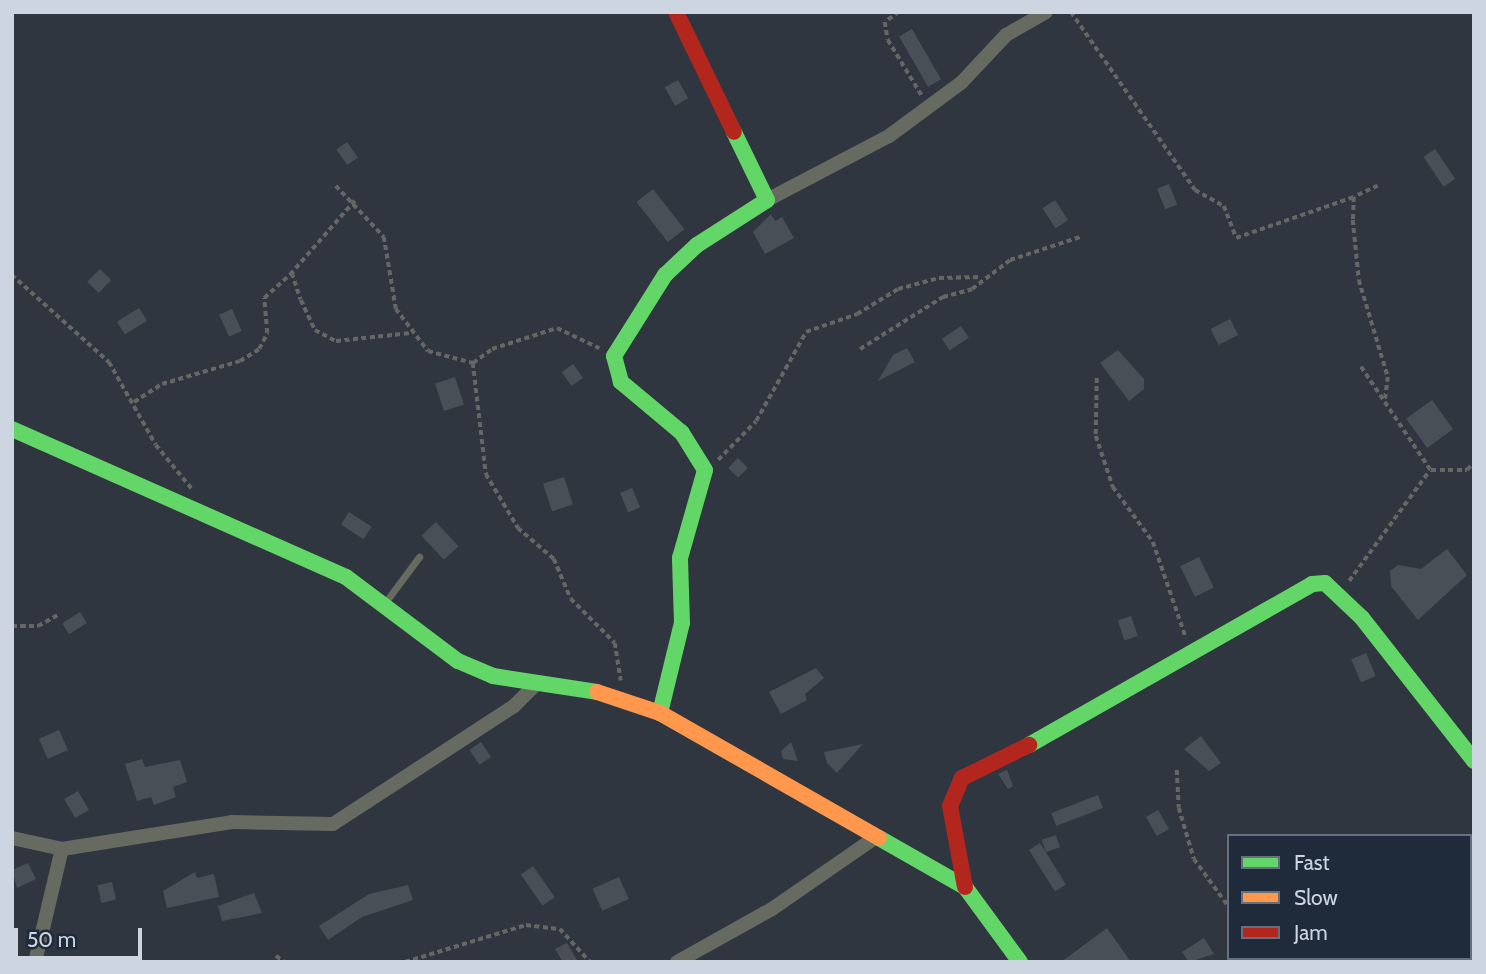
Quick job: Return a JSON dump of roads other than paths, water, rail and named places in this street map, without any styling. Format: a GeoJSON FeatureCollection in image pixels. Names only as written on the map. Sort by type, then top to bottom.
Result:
{"type":"FeatureCollection","features":[{"type":"Feature","properties":{"kind":"street"},"geometry":{"type":"LineString","coordinates":[[676,12],[767,200]]}},
{"type":"Feature","properties":{"kind":"street"},"geometry":{"type":"LineString","coordinates":[[660,713],[682,623],[680,558],[705,470],[681,433],[621,382],[614,356],[665,275],[697,245],[767,200],[850,158],[928,107],[1006,35],[1046,12]]}},
{"type":"Feature","properties":{"kind":"street"},"geometry":{"type":"LineString","coordinates":[[12,429],[151,495],[211,513],[346,577],[458,662],[622,701],[660,713],[873,839],[965,887]]}},
{"type":"Feature","properties":{"kind":"street"},"geometry":{"type":"LineString","coordinates":[[1020,962],[965,887],[950,806],[962,778],[1048,738],[1312,584],[1325,583],[1347,602],[1474,761]]}},
{"type":"Feature","properties":{"kind":"street"},"geometry":{"type":"LineString","coordinates":[[12,838],[62,849],[232,822],[332,824],[514,706],[537,682]]}},
{"type":"Feature","properties":{"kind":"street"},"geometry":{"type":"LineString","coordinates":[[677,962],[772,909],[873,839]]}},
{"type":"Feature","properties":{"kind":"street"},"geometry":{"type":"LineString","coordinates":[[35,962],[62,849]]}},
{"type":"Feature","properties":{"kind":"lane"},"geometry":{"type":"LineString","coordinates":[[384,604],[419,557]]}}]}
